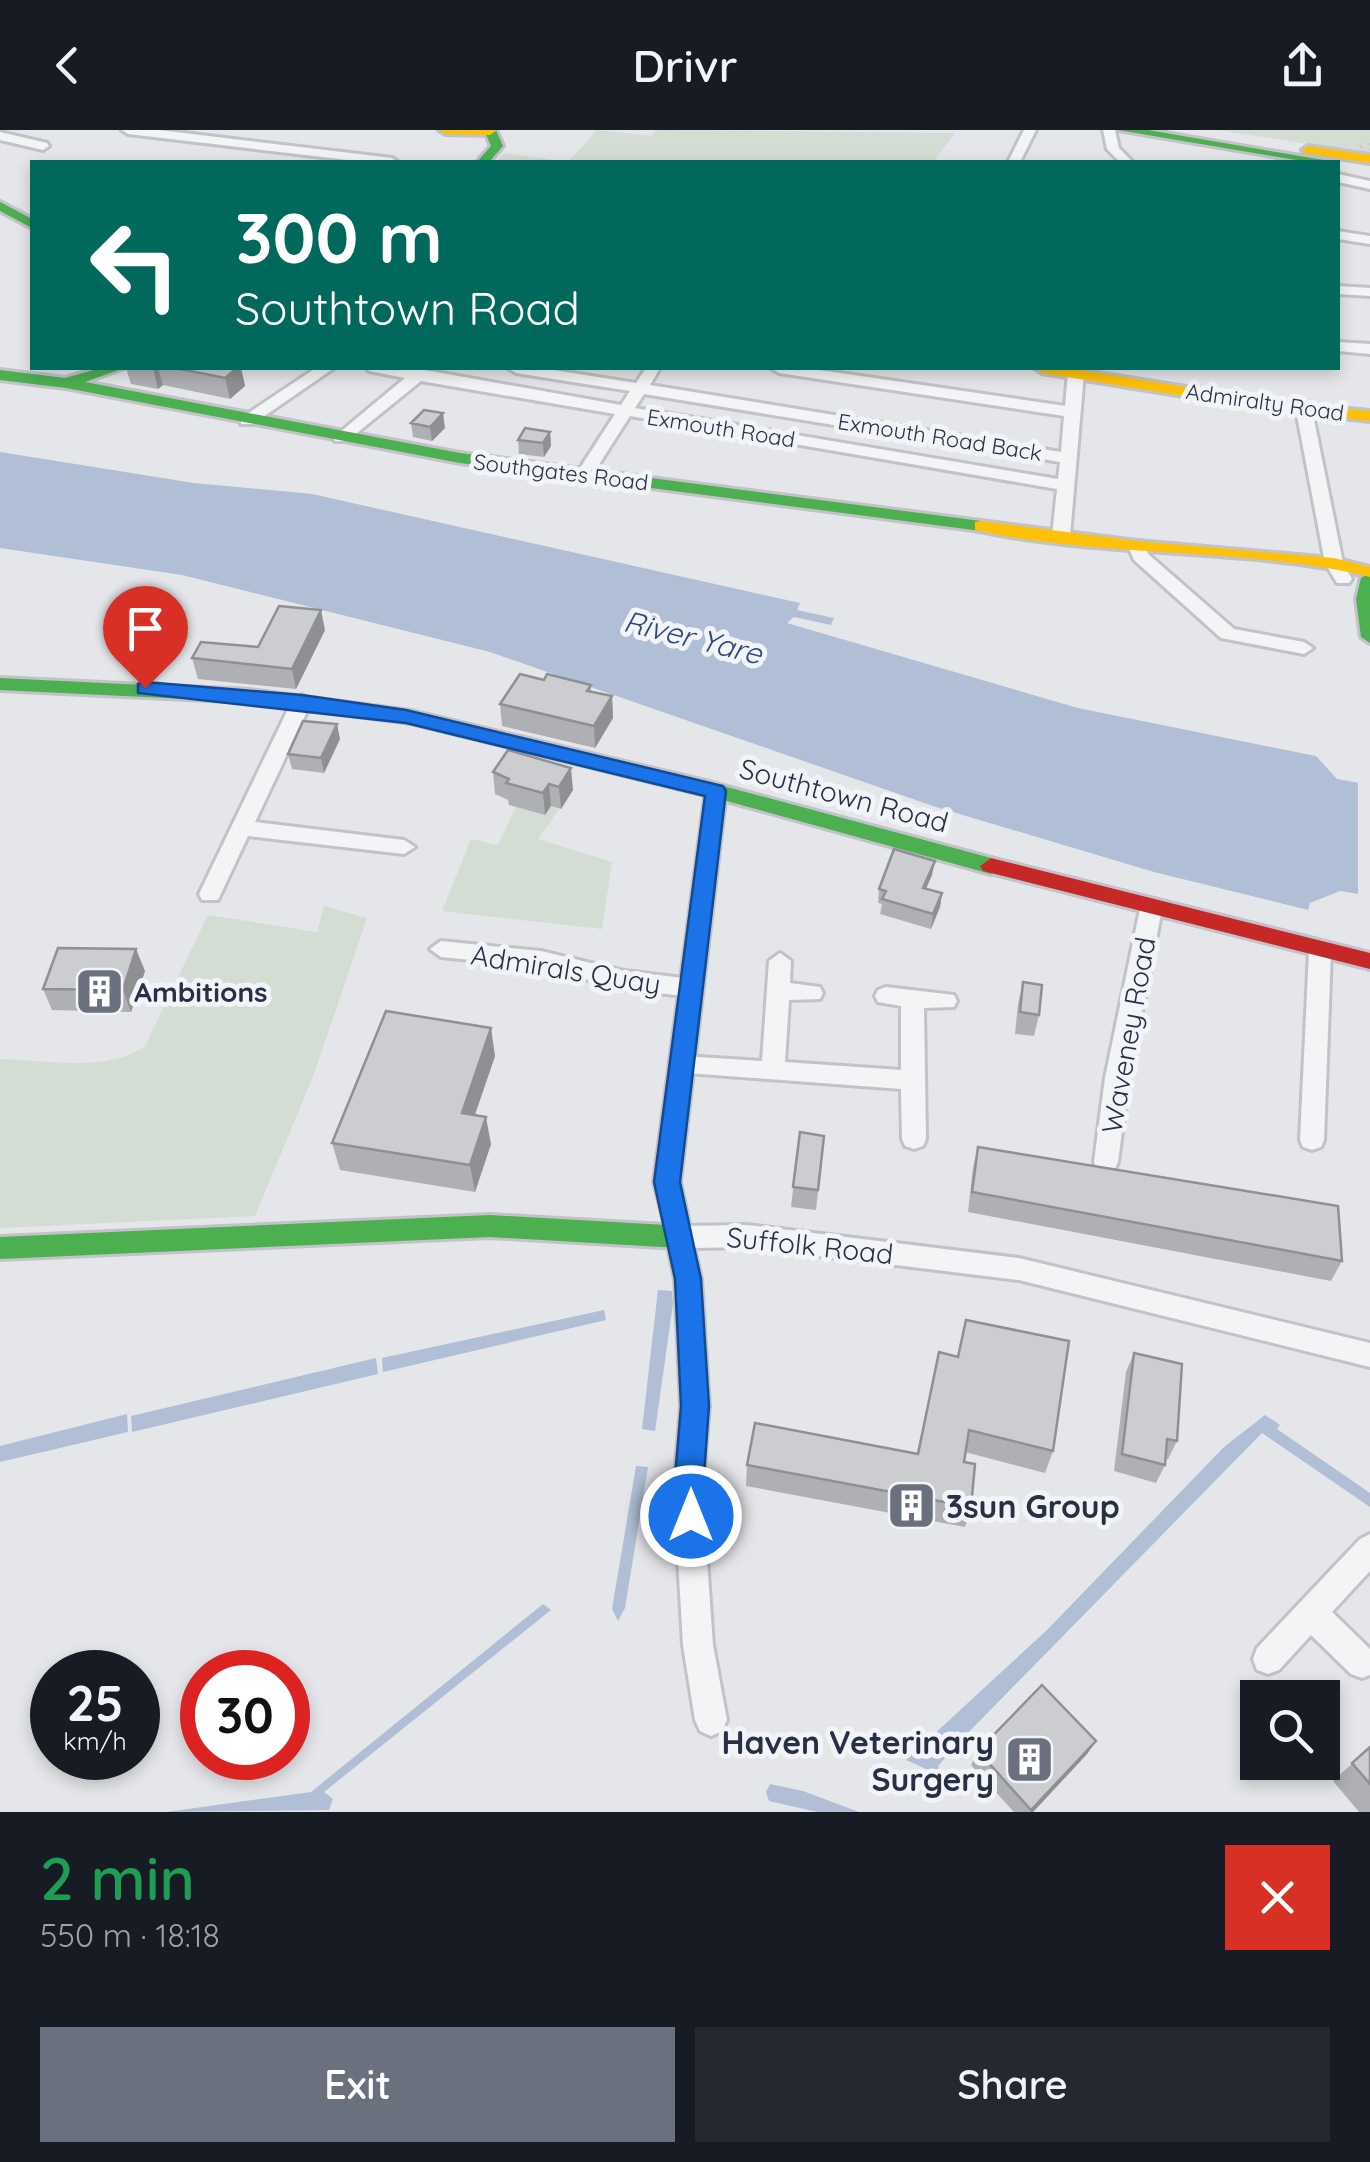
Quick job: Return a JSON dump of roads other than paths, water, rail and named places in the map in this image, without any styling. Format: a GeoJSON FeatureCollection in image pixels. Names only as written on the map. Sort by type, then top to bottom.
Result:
{"type":"FeatureCollection","features":[{"type":"Feature","properties":{"kind":"street"},"geometry":{"type":"LineString","coordinates":[[128,130],[348,160]]}},
{"type":"Feature","properties":{"kind":"street"},"geometry":{"type":"LineString","coordinates":[[235,160],[262,130]]}},
{"type":"Feature","properties":{"kind":"street"},"geometry":{"type":"LineString","coordinates":[[453,130],[490,130],[497,146],[484,160]]}},
{"type":"Feature","properties":{"kind":"street"},"geometry":{"type":"LineString","coordinates":[[1015,160],[1030,130]]}},
{"type":"Feature","properties":{"kind":"street"},"geometry":{"type":"LineString","coordinates":[[1108,130],[1113,149],[1125,160]]}},
{"type":"Feature","properties":{"kind":"street"},"geometry":{"type":"LineString","coordinates":[[1124,130],[1314,159],[1370,159]]}},
{"type":"Feature","properties":{"kind":"street"},"geometry":{"type":"LineString","coordinates":[[1180,130],[1314,159]]}},
{"type":"Feature","properties":{"kind":"street"},"geometry":{"type":"LineString","coordinates":[[0,136],[43,146]]}},
{"type":"Feature","properties":{"kind":"street"},"geometry":{"type":"LineString","coordinates":[[1340,164],[1370,169]]}},
{"type":"Feature","properties":{"kind":"street"},"geometry":{"type":"LineString","coordinates":[[1340,178],[1370,185]]}},
{"type":"Feature","properties":{"kind":"street"},"geometry":{"type":"LineString","coordinates":[[0,206],[30,223]]}},
{"type":"Feature","properties":{"kind":"street"},"geometry":{"type":"LineString","coordinates":[[1340,236],[1370,240]]}},
{"type":"Feature","properties":{"kind":"street"},"geometry":{"type":"LineString","coordinates":[[1340,290],[1370,292]]}},
{"type":"Feature","properties":{"kind":"street"},"geometry":{"type":"LineString","coordinates":[[1340,346],[1370,350]]}},
{"type":"Feature","properties":{"kind":"street"},"geometry":{"type":"LineString","coordinates":[[66,383],[109,370]]}},
{"type":"Feature","properties":{"kind":"street"},"geometry":{"type":"LineString","coordinates":[[247,421],[323,370]]}},
{"type":"Feature","properties":{"kind":"street","name":"Exmouth Road"},"geometry":{"type":"LineString","coordinates":[[389,370],[1067,486]]}},
{"type":"Feature","properties":{"kind":"street","name":"Exmouth Road Back"},"geometry":{"type":"LineString","coordinates":[[529,370],[1068,458]]}},
{"type":"Feature","properties":{"kind":"street"},"geometry":{"type":"LineString","coordinates":[[583,476],[652,370]]}},
{"type":"Feature","properties":{"kind":"street"},"geometry":{"type":"LineString","coordinates":[[793,370],[1071,412]]}},
{"type":"Feature","properties":{"kind":"street"},"geometry":{"type":"LineString","coordinates":[[906,386],[913,370]]}},
{"type":"Feature","properties":{"kind":"street"},"geometry":{"type":"LineString","coordinates":[[1061,536],[1067,486],[1070,371]]}},
{"type":"Feature","properties":{"kind":"street","name":"Admiralty Road"},"geometry":{"type":"LineString","coordinates":[[1070,371],[1304,410],[1370,416]]}},
{"type":"Feature","properties":{"kind":"street","name":"Southgates Road"},"geometry":{"type":"LineString","coordinates":[[0,375],[31,372],[247,421],[583,476],[1334,569],[1370,558]]}},
{"type":"Feature","properties":{"kind":"street"},"geometry":{"type":"LineString","coordinates":[[342,438],[373,406],[386,404],[418,374]]}},
{"type":"Feature","properties":{"kind":"street"},"geometry":{"type":"LineString","coordinates":[[1304,410],[1334,569],[1358,586],[1369,581],[1370,637]]}},
{"type":"Feature","properties":{"kind":"street"},"geometry":{"type":"LineString","coordinates":[[1146,547],[1140,556],[1228,634],[1304,648]]}},
{"type":"Feature","properties":{"kind":"street","name":"Southtown Road"},"geometry":{"type":"LineString","coordinates":[[0,684],[145,688],[302,702],[483,732],[1151,909],[1370,960]]}},
{"type":"Feature","properties":{"kind":"street"},"geometry":{"type":"LineString","coordinates":[[210,894],[302,702]]}},
{"type":"Feature","properties":{"kind":"street"},"geometry":{"type":"LineString","coordinates":[[711,1720],[698,1645],[688,1489],[695,1406],[688,1279],[667,1182],[716,791]]}},
{"type":"Feature","properties":{"kind":"street"},"geometry":{"type":"LineString","coordinates":[[242,828],[404,847]]}},
{"type":"Feature","properties":{"kind":"street","name":"Waveney Road"},"geometry":{"type":"LineString","coordinates":[[1106,1162],[1117,1078],[1151,909]]}},
{"type":"Feature","properties":{"kind":"street","name":"Admirals Quay"},"geometry":{"type":"LineString","coordinates":[[442,949],[541,959],[624,980],[692,988]]}},
{"type":"Feature","properties":{"kind":"street"},"geometry":{"type":"LineString","coordinates":[[1312,1137],[1320,950]]}},
{"type":"Feature","properties":{"kind":"street"},"geometry":{"type":"LineString","coordinates":[[773,1071],[780,961]]}},
{"type":"Feature","properties":{"kind":"street"},"geometry":{"type":"LineString","coordinates":[[778,991],[812,993]]}},
{"type":"Feature","properties":{"kind":"street"},"geometry":{"type":"LineString","coordinates":[[886,996],[946,1001]]}},
{"type":"Feature","properties":{"kind":"street"},"geometry":{"type":"LineString","coordinates":[[912,998],[914,1139]]}},
{"type":"Feature","properties":{"kind":"street"},"geometry":{"type":"LineString","coordinates":[[682,1066],[912,1080]]}},
{"type":"Feature","properties":{"kind":"street","name":"Suffolk Road"},"geometry":{"type":"LineString","coordinates":[[0,1248],[490,1226],[679,1238],[746,1236],[1002,1266],[1370,1355]]}},
{"type":"Feature","properties":{"kind":"street"},"geometry":{"type":"LineString","coordinates":[[1268,1659],[1370,1548]]}},
{"type":"Feature","properties":{"kind":"street"},"geometry":{"type":"LineString","coordinates":[[1311,1614],[1362,1663]]}},
{"type":"Feature","properties":{"kind":"water","name":"River Yare"},"geometry":{"type":"Polygon","coordinates":[[[0,452],[194,483],[312,494],[800,603],[797,610],[834,618],[831,625],[794,617],[787,623],[1078,708],[1316,756],[1337,779],[1370,785],[1370,896],[1340,891],[1310,903],[1308,910],[1154,872],[936,807],[490,652],[182,575],[0,548],[0,452]]]}},
{"type":"Feature","properties":{"kind":"water"},"geometry":{"type":"Polygon","coordinates":[[[658,1290],[672,1291],[673,1304],[655,1431],[642,1429],[658,1290]]]}},
{"type":"Feature","properties":{"kind":"water"},"geometry":{"type":"Polygon","coordinates":[[[604,1310],[606,1320],[383,1372],[382,1358],[604,1310]]]}},
{"type":"Feature","properties":{"kind":"water"},"geometry":{"type":"Polygon","coordinates":[[[376,1358],[378,1374],[132,1432],[131,1416],[376,1358]]]}},
{"type":"Feature","properties":{"kind":"water"},"geometry":{"type":"Polygon","coordinates":[[[127,1414],[128,1432],[0,1462],[0,1446],[127,1414]]]}},
{"type":"Feature","properties":{"kind":"water"},"geometry":{"type":"Polygon","coordinates":[[[1265,1415],[1280,1425],[1277,1429],[1370,1493],[1370,1507],[1262,1433],[960,1741],[938,1766],[944,1777],[906,1760],[1047,1630],[1224,1447],[1265,1415]]]}},
{"type":"Feature","properties":{"kind":"water"},"geometry":{"type":"Polygon","coordinates":[[[636,1466],[648,1467],[625,1608],[618,1621],[612,1609],[636,1466]]]}},
{"type":"Feature","properties":{"kind":"water"},"geometry":{"type":"Polygon","coordinates":[[[543,1604],[551,1610],[324,1792],[333,1799],[329,1810],[166,1812],[311,1792],[543,1604]]]}},
{"type":"Feature","properties":{"kind":"water"},"geometry":{"type":"Polygon","coordinates":[[[770,1784],[803,1791],[859,1812],[817,1812],[769,1801],[766,1792],[770,1784]]]}},
{"type":"Feature","properties":{"kind":"railway"},"geometry":{"type":"LineString","coordinates":[[1370,144],[1357,146],[1370,150]]}},
{"type":"Feature","properties":{"kind":"place","name":"Ambitions"},"geometry":{"type":"Point","coordinates":[99,991]}},
{"type":"Feature","properties":{"kind":"place","name":"3sun Group"},"geometry":{"type":"Point","coordinates":[911,1506]}},
{"type":"Feature","properties":{"kind":"place","name":"Haven Veterinary Surgery"},"geometry":{"type":"Point","coordinates":[1029,1760]}}]}
